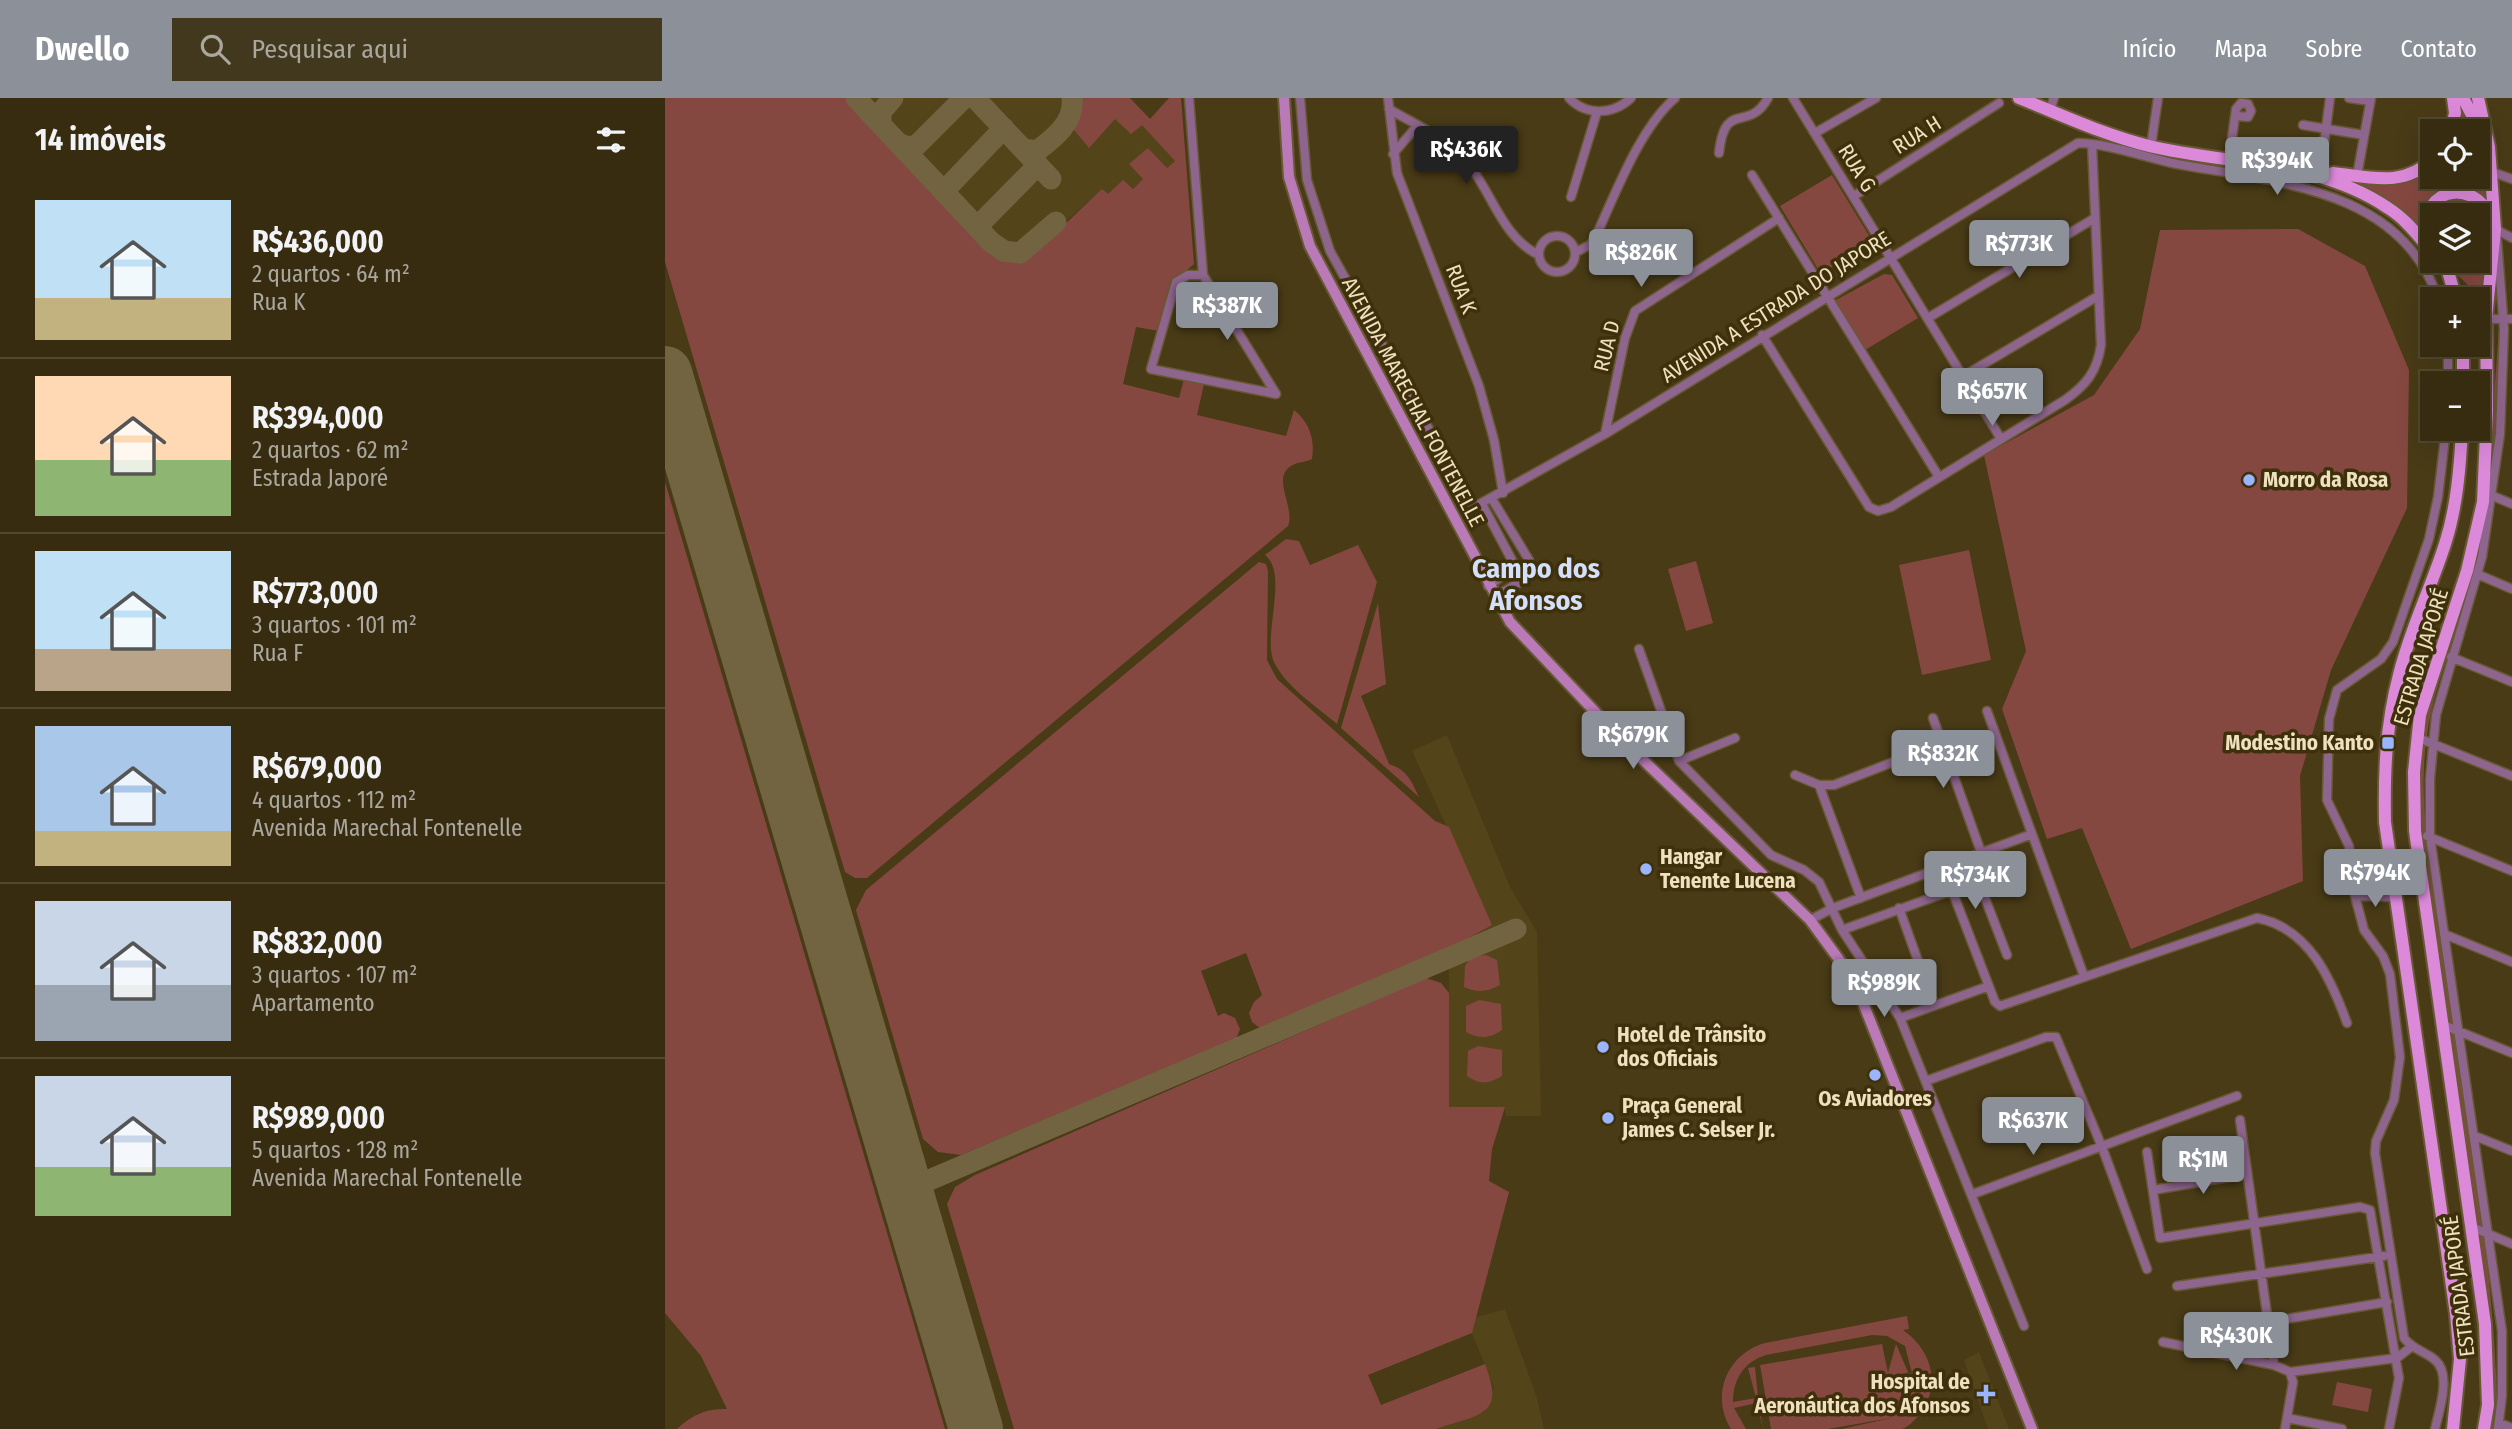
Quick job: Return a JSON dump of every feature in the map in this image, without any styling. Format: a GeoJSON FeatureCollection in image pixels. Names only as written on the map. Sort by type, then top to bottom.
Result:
{"type":"FeatureCollection","features":[{"type":"Feature","properties":{"kind":"main road","name":"AVENIDA MARECHAL FONTENELLE"},"geometry":{"type":"LineString","coordinates":[[1284,98],[1289,177],[1310,246],[1495,597],[1521,635],[1618,736],[1810,920],[1854,979],[2032,1429]]}},
{"type":"Feature","properties":{"kind":"main road"},"geometry":{"type":"LineString","coordinates":[[2019,98],[2052,104],[2115,137],[2308,174],[2350,185],[2389,208],[2420,240]]}},
{"type":"Feature","properties":{"kind":"main road"},"geometry":{"type":"LineString","coordinates":[[2453,98],[2454,119]]}},
{"type":"Feature","properties":{"kind":"main road"},"geometry":{"type":"LineString","coordinates":[[2463,98],[2474,119]]}},
{"type":"Feature","properties":{"kind":"main road","name":"ESTRADA JAPORÉ"},"geometry":{"type":"LineString","coordinates":[[2478,98],[2483,119]]}},
{"type":"Feature","properties":{"kind":"main road","name":"ESTRADA JAPORÉ"},"geometry":{"type":"LineString","coordinates":[[2486,287],[2495,229],[2489,174],[2492,172],[2490,156]]}},
{"type":"Feature","properties":{"kind":"main road"},"geometry":{"type":"LineString","coordinates":[[2308,174],[2393,180],[2420,169]]}},
{"type":"Feature","properties":{"kind":"main road"},"geometry":{"type":"LineString","coordinates":[[2434,203],[2448,193],[2470,194],[2482,203]]}},
{"type":"Feature","properties":{"kind":"main road"},"geometry":{"type":"LineString","coordinates":[[2490,215],[2495,229]]}},
{"type":"Feature","properties":{"kind":"main road","name":"ESTRADA JAPORÉ"},"geometry":{"type":"LineString","coordinates":[[2484,357],[2487,410],[2483,502],[2467,571],[2433,672],[2416,737],[2415,831],[2487,1346],[2488,1405],[2484,1429]]}},
{"type":"Feature","properties":{"kind":"main road","name":"ESTRADA JAPORÉ"},"geometry":{"type":"LineString","coordinates":[[2453,1429],[2460,1359],[2456,1314],[2385,822],[2387,728],[2399,672],[2446,542],[2459,473],[2461,441]]}},
{"type":"Feature","properties":{"kind":"street"},"geometry":{"type":"LineString","coordinates":[[1189,98],[1203,275],[1276,394],[1151,369],[1177,282],[1188,275],[1203,275]]}},
{"type":"Feature","properties":{"kind":"street"},"geometry":{"type":"LineString","coordinates":[[1300,98],[1307,180],[1330,251],[1470,503],[1480,505],[1514,564]]}},
{"type":"Feature","properties":{"kind":"street","name":"RUA K"},"geometry":{"type":"LineString","coordinates":[[1388,98],[1397,173],[1482,397],[1494,440],[1503,493]]}},
{"type":"Feature","properties":{"kind":"street"},"geometry":{"type":"LineString","coordinates":[[1569,98],[1577,105],[1597,113],[1625,104],[1631,98]]}},
{"type":"Feature","properties":{"kind":"street"},"geometry":{"type":"LineString","coordinates":[[1389,109],[1465,160],[1514,237],[1539,255],[1545,268],[1561,272],[1569,268],[1576,252],[1590,245],[1595,238],[1640,146],[1654,122],[1675,98]]}},
{"type":"Feature","properties":{"kind":"street"},"geometry":{"type":"LineString","coordinates":[[1719,153],[1727,119],[1758,111],[1768,98]]}},
{"type":"Feature","properties":{"kind":"street","name":"RUA G"},"geometry":{"type":"LineString","coordinates":[[1793,98],[2001,439]]}},
{"type":"Feature","properties":{"kind":"street"},"geometry":{"type":"LineString","coordinates":[[1815,133],[1876,98]]}},
{"type":"Feature","properties":{"kind":"street"},"geometry":{"type":"LineString","coordinates":[[2151,146],[2158,98]]}},
{"type":"Feature","properties":{"kind":"street"},"geometry":{"type":"LineString","coordinates":[[2322,159],[2330,98]]}},
{"type":"Feature","properties":{"kind":"street"},"geometry":{"type":"LineString","coordinates":[[2349,98],[2370,99],[2357,176]]}},
{"type":"Feature","properties":{"kind":"street","name":"RUA H"},"geometry":{"type":"LineString","coordinates":[[1854,196],[1999,103]]}},
{"type":"Feature","properties":{"kind":"street"},"geometry":{"type":"LineString","coordinates":[[1571,197],[1597,113]]}},
{"type":"Feature","properties":{"kind":"street"},"geometry":{"type":"LineString","coordinates":[[2229,160],[2238,116]]}},
{"type":"Feature","properties":{"kind":"street"},"geometry":{"type":"LineString","coordinates":[[2303,125],[2364,135]]}},
{"type":"Feature","properties":{"kind":"street"},"geometry":{"type":"LineString","coordinates":[[1393,154],[1417,126]]}},
{"type":"Feature","properties":{"kind":"street","name":"AVENIDA A ESTRADA DO JAPORE"},"geometry":{"type":"LineString","coordinates":[[1480,505],[1605,433],[2071,145],[2092,145]]}},
{"type":"Feature","properties":{"kind":"street"},"geometry":{"type":"LineString","coordinates":[[1762,335],[1869,508],[1884,511],[2065,400],[2089,379],[2101,345],[2092,145],[2331,195],[2379,219],[2396,233],[2422,265],[2432,287]]}},
{"type":"Feature","properties":{"kind":"street"},"geometry":{"type":"LineString","coordinates":[[2492,172],[2512,179]]}},
{"type":"Feature","properties":{"kind":"street"},"geometry":{"type":"LineString","coordinates":[[1752,175],[1938,477]]}},
{"type":"Feature","properties":{"kind":"street","name":"RUA D"},"geometry":{"type":"LineString","coordinates":[[1605,433],[1625,338],[1635,312],[1779,218]]}},
{"type":"Feature","properties":{"kind":"street"},"geometry":{"type":"LineString","coordinates":[[1928,318],[2095,218]]}},
{"type":"Feature","properties":{"kind":"street"},"geometry":{"type":"LineString","coordinates":[[2495,229],[2512,238]]}},
{"type":"Feature","properties":{"kind":"street","name":"ESTRADA JAPORÉ"},"geometry":{"type":"LineString","coordinates":[[2495,229],[2507,319],[2493,496],[2477,574],[2451,657],[2433,743],[2430,837],[2502,1331],[2499,1426]]}},
{"type":"Feature","properties":{"kind":"street"},"geometry":{"type":"LineString","coordinates":[[1539,255],[1541,245],[1553,236],[1568,239],[1576,252]]}},
{"type":"Feature","properties":{"kind":"street"},"geometry":{"type":"LineString","coordinates":[[1962,377],[2098,296]]}},
{"type":"Feature","properties":{"kind":"street"},"geometry":{"type":"LineString","coordinates":[[2502,405],[2512,409]]}},
{"type":"Feature","properties":{"kind":"street"},"geometry":{"type":"LineString","coordinates":[[2435,1429],[2442,1387],[2440,1365],[2411,1347],[2399,1322],[2375,1153],[2376,1141],[2393,1100],[2400,1057],[2390,974],[2383,956],[2364,930],[2355,897],[2349,846],[2330,808],[2325,789],[2329,719],[2337,690],[2382,659],[2393,642],[2430,539],[2445,441]]}},
{"type":"Feature","properties":{"kind":"street"},"geometry":{"type":"LineString","coordinates":[[2493,496],[2512,504]]}},
{"type":"Feature","properties":{"kind":"street"},"geometry":{"type":"LineString","coordinates":[[1492,499],[1526,551],[1529,566],[1523,580],[1495,597]]}},
{"type":"Feature","properties":{"kind":"street"},"geometry":{"type":"LineString","coordinates":[[1495,528],[1506,521]]}},
{"type":"Feature","properties":{"kind":"street"},"geometry":{"type":"LineString","coordinates":[[1488,586],[1511,570],[1514,564]]}},
{"type":"Feature","properties":{"kind":"street"},"geometry":{"type":"LineString","coordinates":[[1514,564],[1529,566]]}},
{"type":"Feature","properties":{"kind":"street"},"geometry":{"type":"LineString","coordinates":[[2477,574],[2512,589]]}},
{"type":"Feature","properties":{"kind":"street"},"geometry":{"type":"LineString","coordinates":[[1639,649],[1679,761],[1771,855],[1804,870],[1819,882],[1842,930],[1900,1018],[2024,1326]]}},
{"type":"Feature","properties":{"kind":"street"},"geometry":{"type":"LineString","coordinates":[[2451,657],[2512,682]]}},
{"type":"Feature","properties":{"kind":"street"},"geometry":{"type":"LineString","coordinates":[[1987,711],[2084,976]]}},
{"type":"Feature","properties":{"kind":"street"},"geometry":{"type":"LineString","coordinates":[[1933,718],[1981,852]]}},
{"type":"Feature","properties":{"kind":"street"},"geometry":{"type":"LineString","coordinates":[[2416,737],[2512,776]]}},
{"type":"Feature","properties":{"kind":"street"},"geometry":{"type":"LineString","coordinates":[[1679,761],[1735,738]]}},
{"type":"Feature","properties":{"kind":"street"},"geometry":{"type":"LineString","coordinates":[[1795,775],[1819,785],[1834,785],[1942,743]]}},
{"type":"Feature","properties":{"kind":"street"},"geometry":{"type":"LineString","coordinates":[[1819,785],[1861,898]]}},
{"type":"Feature","properties":{"kind":"street"},"geometry":{"type":"LineString","coordinates":[[2415,831],[2512,871]]}},
{"type":"Feature","properties":{"kind":"street"},"geometry":{"type":"LineString","coordinates":[[1810,920],[1833,908],[2032,834]]}},
{"type":"Feature","properties":{"kind":"street"},"geometry":{"type":"LineString","coordinates":[[1969,857],[2007,956]]}},
{"type":"Feature","properties":{"kind":"street"},"geometry":{"type":"LineString","coordinates":[[2354,884],[2372,880],[2391,869]]}},
{"type":"Feature","properties":{"kind":"street"},"geometry":{"type":"LineString","coordinates":[[1842,930],[1899,908],[1945,893],[1953,893],[1995,1002],[2004,1006],[2257,918],[2286,930],[2321,963],[2329,974],[2347,1023]]}},
{"type":"Feature","properties":{"kind":"street"},"geometry":{"type":"LineString","coordinates":[[2355,897],[2395,897]]}},
{"type":"Feature","properties":{"kind":"street"},"geometry":{"type":"LineString","coordinates":[[1899,908],[1934,1005]]}},
{"type":"Feature","properties":{"kind":"street"},"geometry":{"type":"LineString","coordinates":[[2444,934],[2512,962]]}},
{"type":"Feature","properties":{"kind":"street"},"geometry":{"type":"LineString","coordinates":[[1900,1018],[1989,986]]}},
{"type":"Feature","properties":{"kind":"street"},"geometry":{"type":"LineString","coordinates":[[2441,1024],[2512,1053]]}},
{"type":"Feature","properties":{"kind":"street"},"geometry":{"type":"LineString","coordinates":[[1926,1081],[2046,1037],[2056,1037],[2102,1147],[2147,1269]]}},
{"type":"Feature","properties":{"kind":"street"},"geometry":{"type":"LineString","coordinates":[[1973,1194],[2237,1097]]}},
{"type":"Feature","properties":{"kind":"street"},"geometry":{"type":"LineString","coordinates":[[2240,1121],[2274,1365]]}},
{"type":"Feature","properties":{"kind":"street"},"geometry":{"type":"LineString","coordinates":[[2475,1136],[2512,1151]]}},
{"type":"Feature","properties":{"kind":"street"},"geometry":{"type":"LineString","coordinates":[[2147,1152],[2160,1238],[2365,1207],[2371,1215],[2396,1358],[2398,1390],[2389,1429]]}},
{"type":"Feature","properties":{"kind":"street"},"geometry":{"type":"LineString","coordinates":[[2153,1190],[2247,1174]]}},
{"type":"Feature","properties":{"kind":"street"},"geometry":{"type":"LineString","coordinates":[[2472,1227],[2512,1244]]}},
{"type":"Feature","properties":{"kind":"street"},"geometry":{"type":"LineString","coordinates":[[2177,1286],[2390,1255]]}},
{"type":"Feature","properties":{"kind":"street"},"geometry":{"type":"LineString","coordinates":[[2268,1322],[2387,1302]]}},
{"type":"Feature","properties":{"kind":"street"},"geometry":{"type":"LineString","coordinates":[[2502,1331],[2512,1335]]}},
{"type":"Feature","properties":{"kind":"street"},"geometry":{"type":"LineString","coordinates":[[2163,1342],[2274,1365],[2290,1372],[2396,1358],[2411,1347]]}},
{"type":"Feature","properties":{"kind":"street"},"geometry":{"type":"LineString","coordinates":[[2285,1429],[2293,1382],[2290,1372]]}},
{"type":"Feature","properties":{"kind":"street"},"geometry":{"type":"LineString","coordinates":[[2287,1418],[2342,1429]]}},
{"type":"Feature","properties":{"kind":"street"},"geometry":{"type":"LineString","coordinates":[[2499,1426],[2512,1428]]}},
{"type":"Feature","properties":{"kind":"shaded area"},"geometry":{"type":"Polygon","coordinates":[[[665,98],[847,98],[994,252],[1013,259],[1029,254],[1039,247],[1102,189],[1108,194],[1123,180],[1133,189],[1143,179],[1129,164],[1148,148],[1167,168],[1175,161],[1142,125],[1131,134],[1115,119],[1089,148],[1073,129],[1080,113],[1080,98],[1130,98],[1150,119],[1169,98],[1181,98],[1194,264],[1171,284],[1159,331],[1136,327],[1123,384],[1179,398],[1184,379],[1204,384],[1197,415],[1286,436],[1294,410],[1308,426],[1312,439],[1312,459],[1295,464],[1287,469],[1284,476],[1289,509],[1288,526],[867,878],[855,878],[845,872],[665,262],[665,98]]]}},
{"type":"Feature","properties":{"kind":"shaded area"},"geometry":{"type":"Polygon","coordinates":[[[847,98],[1080,98],[1080,113],[1073,129],[1088,147],[1115,118],[1142,124],[1175,161],[1167,168],[1148,148],[1143,179],[1133,189],[1108,195],[1102,189],[1033,251],[1019,259],[1007,259],[994,252],[847,98]]]}},
{"type":"Feature","properties":{"kind":"shaded area"},"geometry":{"type":"Polygon","coordinates":[[[2457,98],[2473,98],[2479,119],[2452,119],[2457,98]]]}},
{"type":"Feature","properties":{"kind":"shaded area"},"geometry":{"type":"Polygon","coordinates":[[[2420,163],[2420,189],[2489,189],[2490,203],[2420,203],[2420,235],[2401,213],[2347,179],[2402,175],[2420,163]]]}},
{"type":"Feature","properties":{"kind":"shaded area"},"geometry":{"type":"Polygon","coordinates":[[[1832,175],[1873,242],[1821,274],[1780,206],[1832,175]]]}},
{"type":"Feature","properties":{"kind":"shaded area"},"geometry":{"type":"Polygon","coordinates":[[[2298,229],[2365,266],[2409,370],[2407,508],[2331,670],[2300,776],[2303,881],[2131,949],[2082,828],[2047,839],[2002,709],[2026,651],[1984,455],[2094,395],[2140,329],[2160,230],[2298,229]]]}},
{"type":"Feature","properties":{"kind":"shaded area"},"geometry":{"type":"Polygon","coordinates":[[[2455,273],[2485,273],[2483,287],[2468,287],[2455,273]]]}},
{"type":"Feature","properties":{"kind":"shaded area"},"geometry":{"type":"Polygon","coordinates":[[[1884,274],[1892,275],[1918,318],[1865,350],[1834,301],[1884,274]]]}},
{"type":"Feature","properties":{"kind":"shaded area"},"geometry":{"type":"Polygon","coordinates":[[[2499,330],[2503,330],[2499,407],[2489,509],[2477,561],[2435,698],[2425,752],[2424,781],[2431,873],[2460,1047],[2487,1257],[2498,1417],[2495,1429],[2487,1429],[2491,1413],[2452,1063],[2434,914],[2418,826],[2419,751],[2437,663],[2489,463],[2499,330]]]}},
{"type":"Feature","properties":{"kind":"shaded area"},"geometry":{"type":"Polygon","coordinates":[[[665,482],[945,1429],[677,1429],[700,1413],[727,1409],[701,1356],[665,1313],[665,482]]]}},
{"type":"Feature","properties":{"kind":"shaded area"},"geometry":{"type":"Polygon","coordinates":[[[1286,539],[1299,541],[1310,565],[1358,545],[1377,582],[1337,724],[1294,688],[1274,662],[1271,637],[1275,576],[1272,564],[1265,555],[1286,539]]]}},
{"type":"Feature","properties":{"kind":"shaded area"},"geometry":{"type":"Polygon","coordinates":[[[1969,550],[1991,660],[1922,675],[1899,565],[1969,550]]]}},
{"type":"Feature","properties":{"kind":"shaded area"},"geometry":{"type":"Polygon","coordinates":[[[1696,561],[1713,623],[1686,631],[1668,569],[1696,561]]]}},
{"type":"Feature","properties":{"kind":"shaded area"},"geometry":{"type":"Polygon","coordinates":[[[1259,562],[1266,564],[1268,571],[1267,660],[1277,679],[1435,821],[1449,827],[1492,925],[1449,949],[1261,1029],[1252,1022],[1249,1013],[1254,1002],[1262,995],[1246,953],[1201,971],[1218,1016],[1224,1013],[1235,1018],[1240,1029],[1236,1039],[961,1155],[938,1152],[923,1139],[856,910],[866,890],[1259,562]]]}},
{"type":"Feature","properties":{"kind":"shaded area"},"geometry":{"type":"Polygon","coordinates":[[[1378,603],[1386,684],[1361,696],[1389,764],[1408,776],[1419,797],[1341,728],[1378,603]]]}},
{"type":"Feature","properties":{"kind":"shaded area"},"geometry":{"type":"Polygon","coordinates":[[[1447,735],[1510,887],[1537,932],[1541,1116],[1506,1116],[1505,1107],[1449,1107],[1449,949],[1492,925],[1412,751],[1447,735]]]}},
{"type":"Feature","properties":{"kind":"shaded area"},"geometry":{"type":"Polygon","coordinates":[[[1486,955],[1497,960],[1500,985],[1482,991],[1464,987],[1465,966],[1471,957],[1486,955]]]}},
{"type":"Feature","properties":{"kind":"shaded area"},"geometry":{"type":"Polygon","coordinates":[[[1426,978],[1441,983],[1449,993],[1449,1107],[1505,1107],[1492,1149],[1489,1181],[1509,1192],[1472,1333],[1368,1375],[1381,1405],[1485,1364],[1492,1394],[1485,1411],[1436,1429],[1014,1429],[947,1204],[955,1187],[975,1175],[1426,978]]]}},
{"type":"Feature","properties":{"kind":"shaded area"},"geometry":{"type":"Polygon","coordinates":[[[1479,1000],[1501,1004],[1502,1030],[1484,1037],[1466,1032],[1466,1006],[1479,1000]]]}},
{"type":"Feature","properties":{"kind":"shaded area"},"geometry":{"type":"Polygon","coordinates":[[[1478,1046],[1502,1050],[1502,1076],[1484,1082],[1467,1076],[1468,1051],[1478,1046]]]}},
{"type":"Feature","properties":{"kind":"shaded area"},"geometry":{"type":"Polygon","coordinates":[[[1505,1309],[1536,1395],[1544,1429],[1436,1429],[1484,1412],[1494,1387],[1472,1333],[1474,1318],[1505,1309]]]}},
{"type":"Feature","properties":{"kind":"shaded area"},"geometry":{"type":"Polygon","coordinates":[[[1907,1316],[1909,1329],[1903,1330],[1913,1338],[1927,1358],[1932,1381],[1926,1404],[1907,1427],[1842,1429],[1891,1418],[1828,1429],[1771,1429],[1760,1365],[1882,1344],[1888,1373],[1896,1344],[1908,1372],[1905,1374],[1912,1373],[1905,1346],[1887,1336],[1872,1335],[1766,1355],[1752,1362],[1741,1372],[1735,1386],[1733,1402],[1756,1398],[1748,1368],[1755,1367],[1758,1398],[1763,1397],[1764,1402],[1759,1403],[1763,1429],[1757,1403],[1734,1408],[1746,1429],[1731,1429],[1722,1403],[1726,1377],[1732,1366],[1752,1348],[1765,1343],[1907,1316]]]}},
{"type":"Feature","properties":{"kind":"shaded area","name":"Hospital de Aeronáutica dos Afonsos"},"geometry":{"type":"Polygon","coordinates":[[[1979,1352],[2009,1429],[1988,1429],[1964,1360],[1979,1352]]]}},
{"type":"Feature","properties":{"kind":"shaded area"},"geometry":{"type":"Polygon","coordinates":[[[2337,1382],[2372,1389],[2368,1412],[2332,1405],[2337,1382]]]}},
{"type":"Feature","properties":{"kind":"taxiway"},"geometry":{"type":"LineString","coordinates":[[856,98],[991,242],[1004,251],[1020,253],[1056,222]]}},
{"type":"Feature","properties":{"kind":"taxiway"},"geometry":{"type":"LineString","coordinates":[[881,125],[881,112],[893,98]]}},
{"type":"Feature","properties":{"kind":"taxiway"},"geometry":{"type":"LineString","coordinates":[[898,143],[908,147],[917,145],[964,98]]}},
{"type":"Feature","properties":{"kind":"taxiway"},"geometry":{"type":"LineString","coordinates":[[975,98],[1051,179]]}},
{"type":"Feature","properties":{"kind":"taxiway"},"geometry":{"type":"LineString","coordinates":[[1023,149],[1037,151],[1062,129],[1070,115],[1072,98]]}},
{"type":"Feature","properties":{"kind":"taxiway"},"geometry":{"type":"LineString","coordinates":[[944,191],[1004,128]]}},
{"type":"Feature","properties":{"kind":"taxiway"},"geometry":{"type":"LineString","coordinates":[[977,227],[1038,165]]}},
{"type":"Feature","properties":{"kind":"taxiway"},"geometry":{"type":"LineString","coordinates":[[906,1190],[1516,929]]}},
{"type":"Feature","properties":{"kind":"runway"},"geometry":{"type":"LineString","coordinates":[[665,373],[976,1429]]}},
{"type":"Feature","properties":{"kind":"place","name":"Morro da Rosa"},"geometry":{"type":"Point","coordinates":[2249,480]}},
{"type":"Feature","properties":{"kind":"place","name":"Modestino Kanto"},"geometry":{"type":"Point","coordinates":[2388,743]}},
{"type":"Feature","properties":{"kind":"place","name":"Hangar Tenente Lucena"},"geometry":{"type":"Point","coordinates":[1646,869]}},
{"type":"Feature","properties":{"kind":"place","name":"Hotel de Trânsito dos Oficiais"},"geometry":{"type":"Point","coordinates":[1603,1047]}},
{"type":"Feature","properties":{"kind":"place","name":"Os Aviadores"},"geometry":{"type":"Point","coordinates":[1875,1075]}},
{"type":"Feature","properties":{"kind":"place","name":"Praça General James C. Selser Jr."},"geometry":{"type":"Point","coordinates":[1608,1118]}},
{"type":"Feature","properties":{"kind":"place","name":"Hospital de Aeronáutica dos Afonsos"},"geometry":{"type":"Point","coordinates":[1986,1394]}},
{"type":"Feature","properties":{"kind":"district","name":"Campo dos Afonsos"},"geometry":{"type":"Point","coordinates":[1536,584]}}]}
